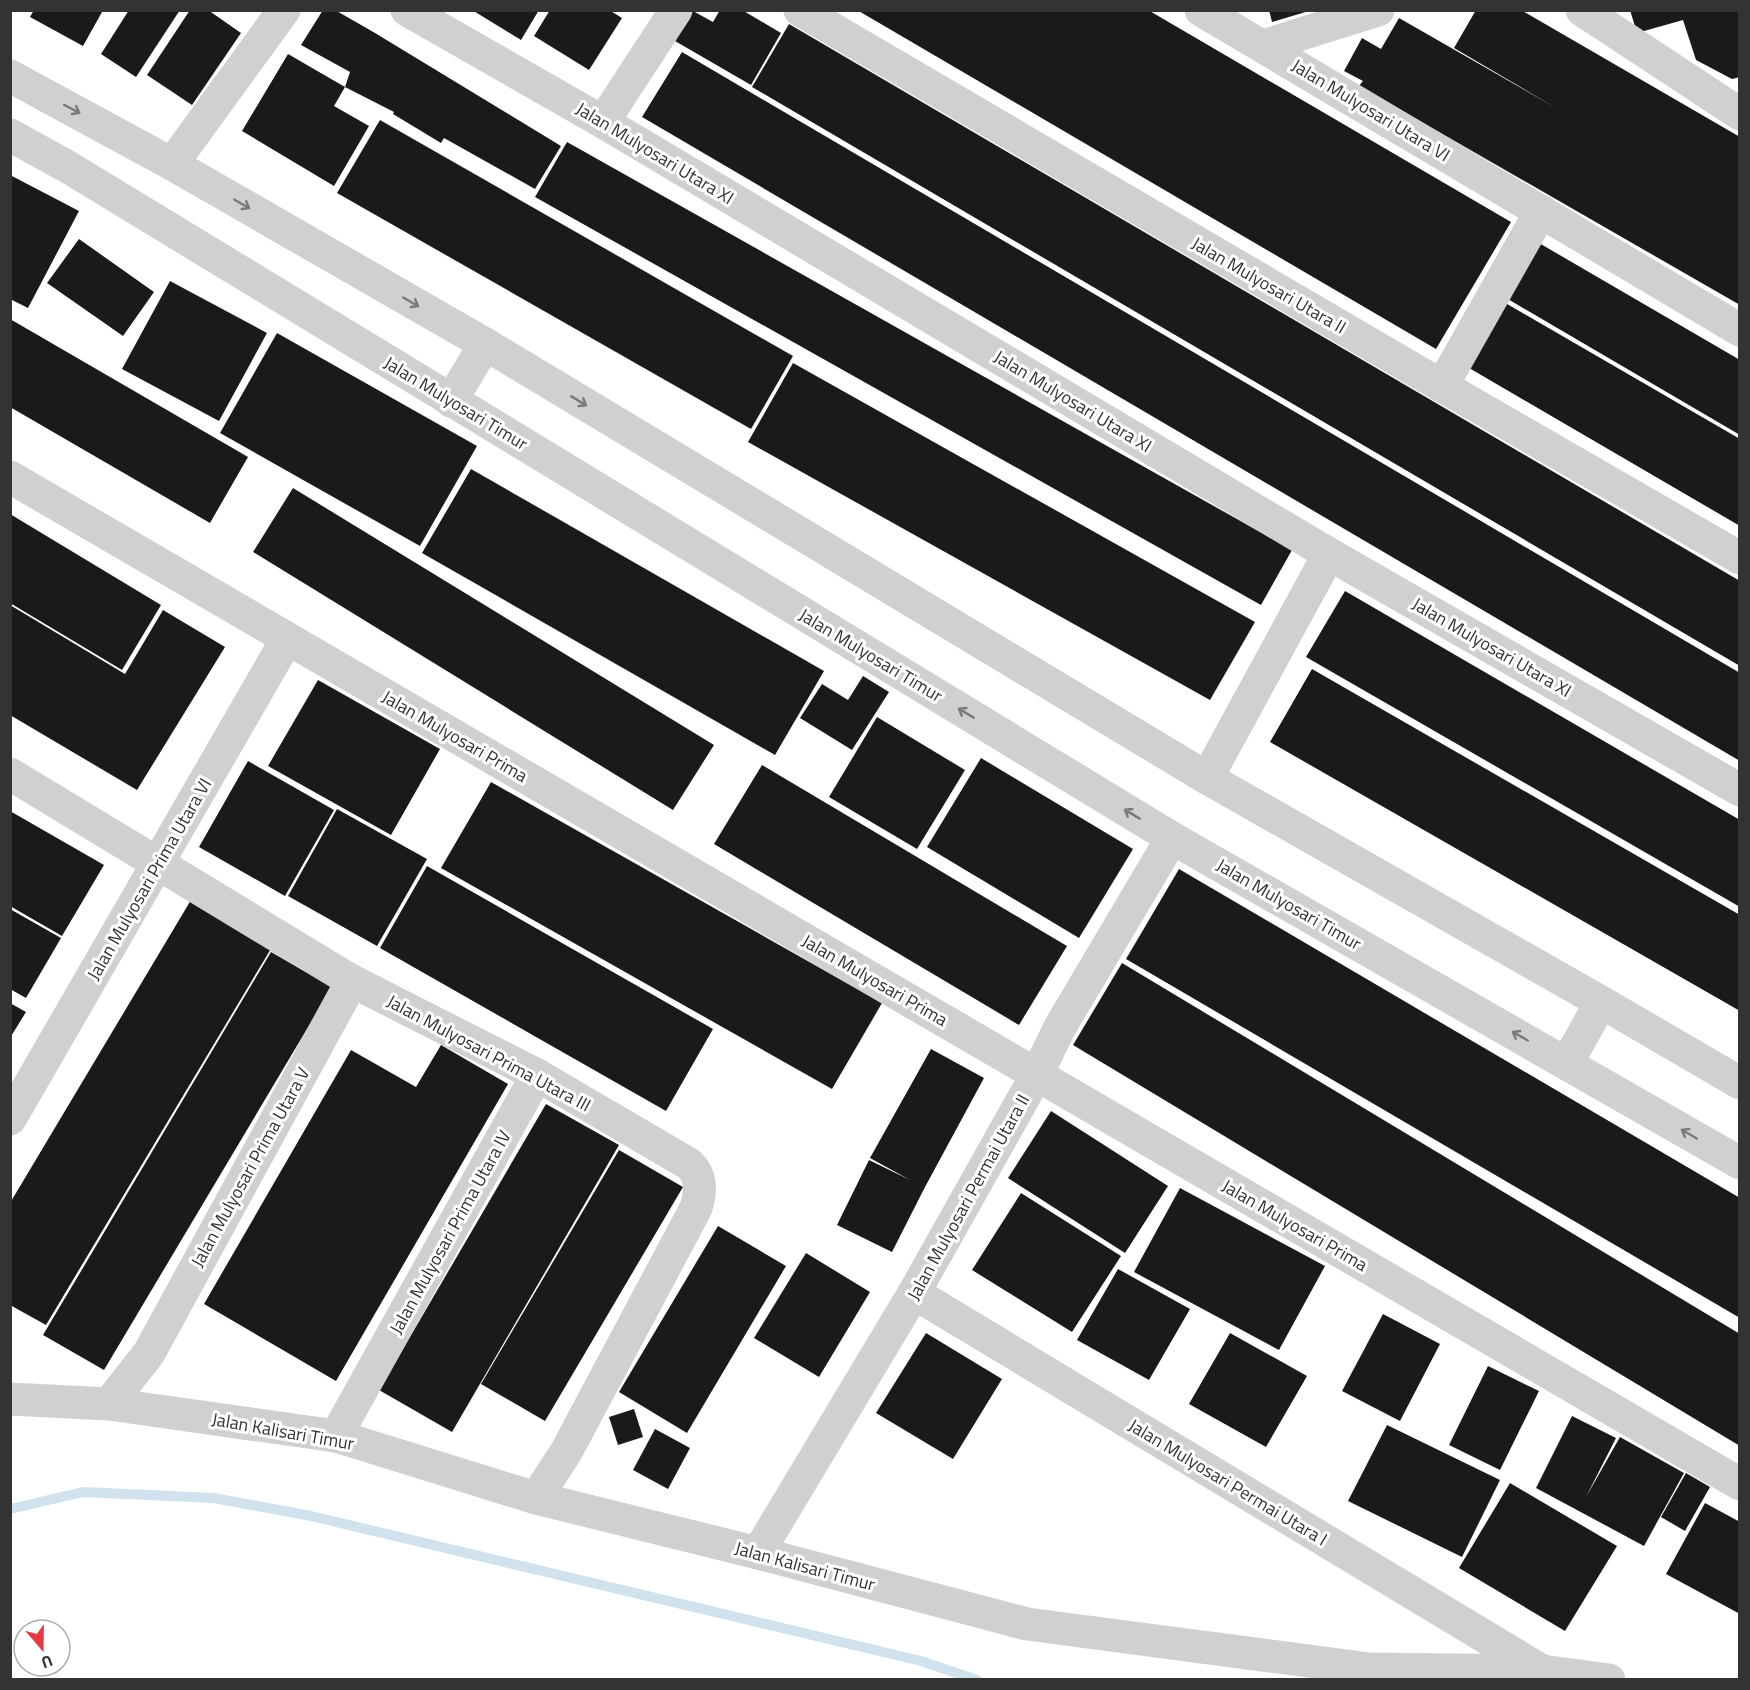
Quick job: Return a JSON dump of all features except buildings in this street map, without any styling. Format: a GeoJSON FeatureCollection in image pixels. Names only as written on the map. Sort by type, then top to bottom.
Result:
{"type":"FeatureCollection","features":[{"type":"Feature","properties":{"kind":"street"},"geometry":{"type":"LineString","coordinates":[[172,164],[284,10]]}},
{"type":"Feature","properties":{"kind":"street","name":"Jalan Mulyosari Utara XI"},"geometry":{"type":"LineString","coordinates":[[407,10],[603,122],[1329,554],[1740,790]]}},
{"type":"Feature","properties":{"kind":"street"},"geometry":{"type":"LineString","coordinates":[[603,122],[676,10]]}},
{"type":"Feature","properties":{"kind":"street","name":"Jalan Mulyosari Utara II"},"geometry":{"type":"LineString","coordinates":[[800,10],[1740,558]]}},
{"type":"Feature","properties":{"kind":"street","name":"Jalan Mulyosari Utara VI"},"geometry":{"type":"LineString","coordinates":[[1201,10],[1740,330]]}},
{"type":"Feature","properties":{"kind":"street"},"geometry":{"type":"LineString","coordinates":[[1263,46],[1378,10]]}},
{"type":"Feature","properties":{"kind":"street"},"geometry":{"type":"LineString","coordinates":[[1582,10],[1736,109]]}},
{"type":"Feature","properties":{"kind":"street"},"geometry":{"type":"LineString","coordinates":[[10,76],[172,164],[485,344],[1208,778],[1740,1083]]}},
{"type":"Feature","properties":{"kind":"street","name":"Jalan Mulyosari Timur"},"geometry":{"type":"LineString","coordinates":[[10,135],[68,167],[1172,838],[1740,1163]]}},
{"type":"Feature","properties":{"kind":"street"},"geometry":{"type":"LineString","coordinates":[[1442,386],[1541,211]]}},
{"type":"Feature","properties":{"kind":"street"},"geometry":{"type":"LineString","coordinates":[[451,400],[485,344]]}},
{"type":"Feature","properties":{"kind":"street","name":"Jalan Mulyosari Prima"},"geometry":{"type":"LineString","coordinates":[[10,477],[1740,1484]]}},
{"type":"Feature","properties":{"kind":"street"},"geometry":{"type":"LineString","coordinates":[[1208,778],[1329,554]]}},
{"type":"Feature","properties":{"kind":"street","name":"Jalan Mulyosari Prima Utara VI"},"geometry":{"type":"LineString","coordinates":[[10,1119],[288,639]]}},
{"type":"Feature","properties":{"kind":"street","name":"Jalan Mulyosari Prima Utara III"},"geometry":{"type":"LineString","coordinates":[[10,774],[352,981],[537,1075],[696,1170],[700,1187],[696,1208],[566,1452],[536,1498]]}},
{"type":"Feature","properties":{"kind":"street","name":"Jalan Mulyosari Permai Utara II"},"geometry":{"type":"LineString","coordinates":[[758,1553],[914,1293],[1037,1074],[1060,1027],[1172,838]]}},
{"type":"Feature","properties":{"kind":"street","name":"Jalan Mulyosari Prima Utara V"},"geometry":{"type":"LineString","coordinates":[[109,1404],[148,1353],[352,981]]}},
{"type":"Feature","properties":{"kind":"street"},"geometry":{"type":"LineString","coordinates":[[1567,1063],[1601,1002]]}},
{"type":"Feature","properties":{"kind":"street","name":"Jalan Mulyosari Prima Utara IV"},"geometry":{"type":"LineString","coordinates":[[336,1436],[537,1075]]}},
{"type":"Feature","properties":{"kind":"street","name":"Jalan Mulyosari Permai Utara I"},"geometry":{"type":"LineString","coordinates":[[914,1293],[1542,1671]]}},
{"type":"Feature","properties":{"kind":"street","name":"Jalan Kalisari Timur"},"geometry":{"type":"LineString","coordinates":[[10,1400],[109,1404],[336,1436],[536,1498],[758,1553],[1027,1624],[1369,1669],[1542,1671],[1609,1680]]}},
{"type":"Feature","properties":{"kind":"waterway"},"geometry":{"type":"LineString","coordinates":[[10,1509],[83,1492],[214,1498],[311,1516],[921,1661],[977,1680]]}}]}
